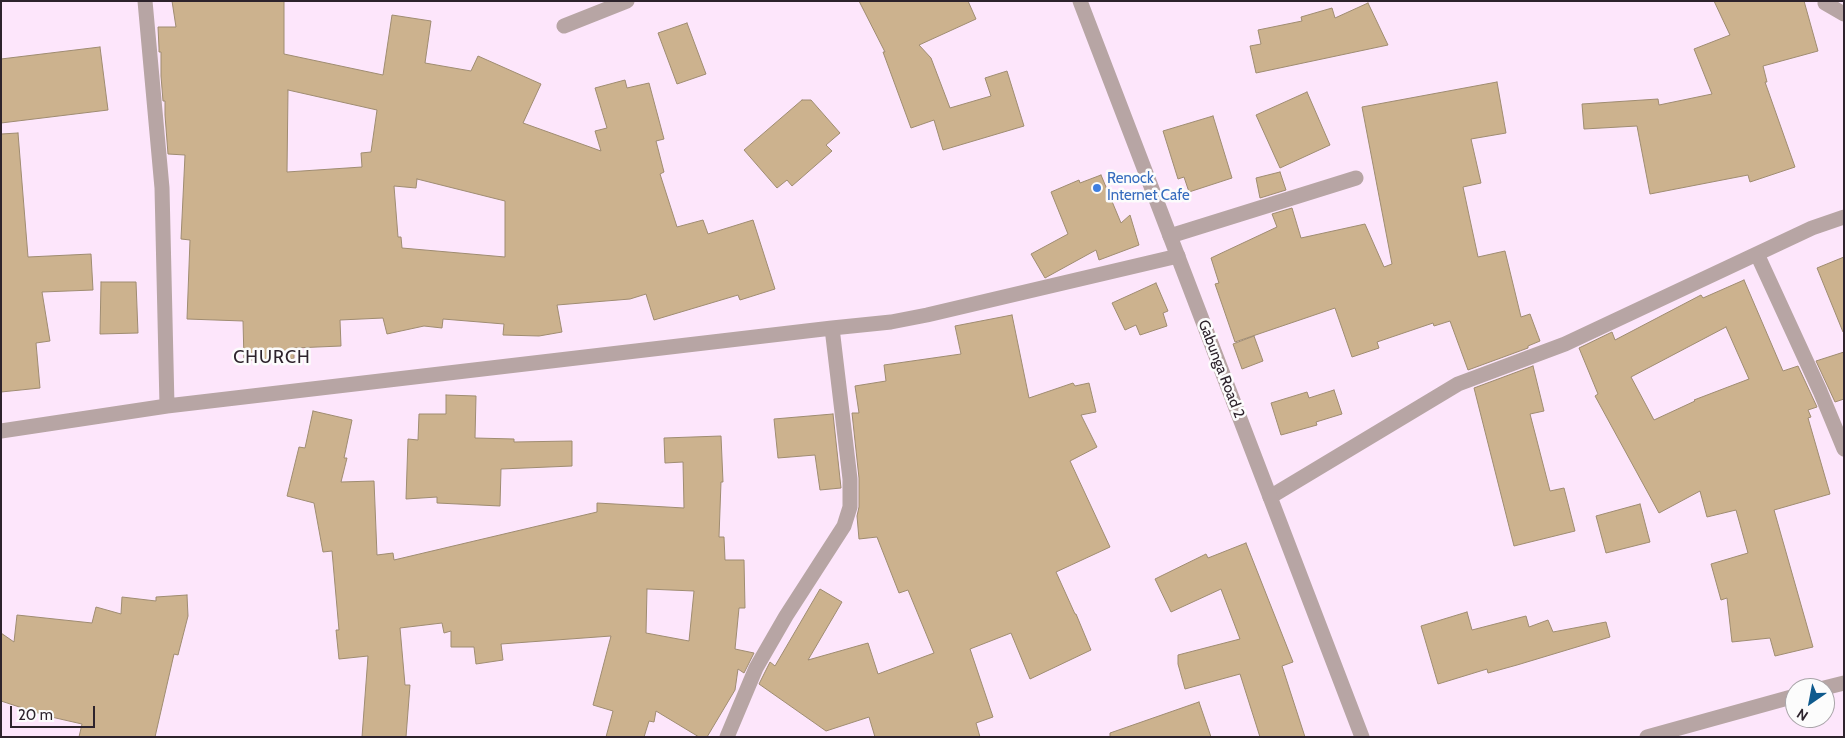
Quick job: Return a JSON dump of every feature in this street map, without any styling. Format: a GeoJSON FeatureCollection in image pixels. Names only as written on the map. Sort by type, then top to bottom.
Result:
{"type":"FeatureCollection","features":[{"type":"Feature","properties":{"kind":"street"},"geometry":{"type":"LineString","coordinates":[[145,1],[162,188],[167,406]]}},
{"type":"Feature","properties":{"kind":"street"},"geometry":{"type":"LineString","coordinates":[[564,26],[627,1]]}},
{"type":"Feature","properties":{"kind":"street","name":"Gabunga Road 2"},"geometry":{"type":"LineString","coordinates":[[1080,1],[1362,737]]}},
{"type":"Feature","properties":{"kind":"street"},"geometry":{"type":"LineString","coordinates":[[1825,3],[1844,14]]}},
{"type":"Feature","properties":{"kind":"street"},"geometry":{"type":"LineString","coordinates":[[1170,236],[1356,178]]}},
{"type":"Feature","properties":{"kind":"street"},"geometry":{"type":"LineString","coordinates":[[1270,497],[1458,384],[1566,344],[1812,228],[1844,217]]}},
{"type":"Feature","properties":{"kind":"street"},"geometry":{"type":"LineString","coordinates":[[1757,254],[1820,391],[1844,449]]}},
{"type":"Feature","properties":{"kind":"street"},"geometry":{"type":"LineString","coordinates":[[1,431],[167,406],[891,322],[1178,256]]}},
{"type":"Feature","properties":{"kind":"street"},"geometry":{"type":"LineString","coordinates":[[727,737],[756,668],[786,616],[844,526],[850,507],[850,479],[832,328]]}},
{"type":"Feature","properties":{"kind":"street"},"geometry":{"type":"LineString","coordinates":[[1647,737],[1785,699]]}},
{"type":"Feature","properties":{"kind":"building"},"geometry":{"type":"Polygon","coordinates":[[[172,1],[284,1],[284,54],[383,75],[392,15],[431,21],[425,63],[471,71],[478,56],[541,84],[523,123],[601,151],[595,131],[607,128],[595,88],[625,80],[627,88],[649,83],[664,139],[656,141],[664,172],[660,174],[677,227],[703,220],[708,234],[753,220],[775,289],[740,300],[738,295],[654,320],[646,294],[630,299],[557,305],[562,332],[539,336],[503,335],[504,324],[443,319],[442,328],[424,326],[387,334],[383,318],[340,320],[341,346],[294,348],[294,359],[244,360],[243,321],[187,319],[190,240],[181,239],[185,155],[168,154],[158,27],[176,27],[172,1]],[[288,90],[287,172],[362,167],[361,153],[371,152],[377,110],[288,90]],[[417,179],[416,188],[394,186],[398,237],[401,237],[402,248],[505,257],[505,201],[417,179]]]}},
{"type":"Feature","properties":{"kind":"building"},"geometry":{"type":"Polygon","coordinates":[[[859,1],[968,1],[976,19],[919,45],[931,58],[950,108],[991,96],[985,78],[1007,71],[1024,126],[943,150],[934,120],[911,128],[883,52],[885,52],[859,1]]]}},
{"type":"Feature","properties":{"kind":"building"},"geometry":{"type":"Polygon","coordinates":[[[1714,1],[1804,1],[1818,51],[1763,66],[1767,82],[1765,82],[1795,167],[1750,182],[1748,175],[1650,194],[1637,126],[1584,129],[1582,104],[1658,99],[1659,105],[1712,94],[1694,49],[1730,35],[1714,1]]]}},
{"type":"Feature","properties":{"kind":"building"},"geometry":{"type":"Polygon","coordinates":[[[1368,3],[1388,45],[1256,73],[1250,46],[1261,44],[1258,30],[1302,21],[1301,17],[1332,8],[1335,18],[1368,3]]]}},
{"type":"Feature","properties":{"kind":"building"},"geometry":{"type":"Polygon","coordinates":[[[687,23],[706,74],[677,84],[658,33],[687,23]]]}},
{"type":"Feature","properties":{"kind":"building"},"geometry":{"type":"Polygon","coordinates":[[[100,47],[108,110],[1,123],[1,59],[100,47]]]}},
{"type":"Feature","properties":{"kind":"building"},"geometry":{"type":"Polygon","coordinates":[[[1497,82],[1506,133],[1471,139],[1481,183],[1463,187],[1478,257],[1505,251],[1521,317],[1530,314],[1540,341],[1528,346],[1528,348],[1468,370],[1450,321],[1434,326],[1433,323],[1377,342],[1379,348],[1352,357],[1335,308],[1235,342],[1215,284],[1219,283],[1211,258],[1277,227],[1272,214],[1292,208],[1301,238],[1365,224],[1384,267],[1392,264],[1362,107],[1497,82]]]}},
{"type":"Feature","properties":{"kind":"building"},"geometry":{"type":"Polygon","coordinates":[[[1307,92],[1330,145],[1280,168],[1256,115],[1307,92]]]}},
{"type":"Feature","properties":{"kind":"building"},"geometry":{"type":"Polygon","coordinates":[[[802,100],[811,100],[840,133],[826,145],[832,151],[792,186],[787,180],[777,188],[744,150],[802,100]]]}},
{"type":"Feature","properties":{"kind":"building"},"geometry":{"type":"Polygon","coordinates":[[[1213,116],[1232,178],[1189,192],[1184,177],[1178,179],[1163,131],[1213,116]]]}},
{"type":"Feature","properties":{"kind":"building"},"geometry":{"type":"Polygon","coordinates":[[[18,133],[28,257],[91,254],[93,290],[42,292],[50,341],[36,343],[40,388],[1,392],[1,134],[18,133]]]}},
{"type":"Feature","properties":{"kind":"building"},"geometry":{"type":"Polygon","coordinates":[[[1280,172],[1286,190],[1260,198],[1256,178],[1280,172]]]}},
{"type":"Feature","properties":{"kind":"building"},"geometry":{"type":"Polygon","coordinates":[[[1101,175],[1121,223],[1130,215],[1139,245],[1099,260],[1096,250],[1045,278],[1031,254],[1068,234],[1051,192],[1079,180],[1080,183],[1101,175]]]}},
{"type":"Feature","properties":{"kind":"building"},"geometry":{"type":"Polygon","coordinates":[[[1844,257],[1844,332],[1843,332],[1817,268],[1844,257]]]}},
{"type":"Feature","properties":{"kind":"building"},"geometry":{"type":"Polygon","coordinates":[[[1744,280],[1783,371],[1798,366],[1817,407],[1808,410],[1811,417],[1808,418],[1830,494],[1774,510],[1813,647],[1775,656],[1770,638],[1732,642],[1727,598],[1721,600],[1711,564],[1748,553],[1736,510],[1707,517],[1700,491],[1659,513],[1595,396],[1598,394],[1579,348],[1612,332],[1615,340],[1701,295],[1703,298],[1744,280]],[[1726,327],[1631,377],[1654,420],[1694,400],[1749,379],[1726,327]]]}},
{"type":"Feature","properties":{"kind":"building"},"geometry":{"type":"Polygon","coordinates":[[[101,282],[136,282],[138,333],[100,334],[101,282]]]}},
{"type":"Feature","properties":{"kind":"building"},"geometry":{"type":"Polygon","coordinates":[[[1156,283],[1168,311],[1163,313],[1167,326],[1140,335],[1136,325],[1125,330],[1112,303],[1156,283]]]}},
{"type":"Feature","properties":{"kind":"building"},"geometry":{"type":"Polygon","coordinates":[[[1012,315],[1029,398],[1073,383],[1075,386],[1089,383],[1096,412],[1081,415],[1097,447],[1070,461],[1110,547],[1056,572],[1091,650],[1030,679],[1011,633],[970,649],[993,717],[976,723],[980,737],[875,737],[869,717],[826,731],[759,684],[770,662],[775,666],[820,589],[842,602],[808,660],[868,643],[878,674],[934,653],[908,590],[899,593],[877,537],[859,539],[857,516],[859,507],[859,478],[852,413],[859,413],[855,386],[886,381],[884,365],[961,354],[955,326],[1012,315]]]}},
{"type":"Feature","properties":{"kind":"building"},"geometry":{"type":"Polygon","coordinates":[[[1254,336],[1263,361],[1242,369],[1233,344],[1254,336]]]}},
{"type":"Feature","properties":{"kind":"building"},"geometry":{"type":"Polygon","coordinates":[[[1844,352],[1844,399],[1835,402],[1816,361],[1844,352]]]}},
{"type":"Feature","properties":{"kind":"building"},"geometry":{"type":"Polygon","coordinates":[[[1533,366],[1544,411],[1530,414],[1550,491],[1564,488],[1575,531],[1514,546],[1474,388],[1533,366]]]}},
{"type":"Feature","properties":{"kind":"building"},"geometry":{"type":"Polygon","coordinates":[[[1334,390],[1342,414],[1316,422],[1317,425],[1281,435],[1271,403],[1307,392],[1309,398],[1334,390]]]}},
{"type":"Feature","properties":{"kind":"building"},"geometry":{"type":"Polygon","coordinates":[[[446,395],[476,396],[475,438],[514,439],[514,442],[572,441],[572,466],[501,469],[500,506],[437,503],[437,497],[406,499],[408,439],[418,440],[419,414],[446,414],[446,395]]]}},
{"type":"Feature","properties":{"kind":"building"},"geometry":{"type":"Polygon","coordinates":[[[313,411],[352,420],[344,458],[347,458],[341,482],[374,481],[377,555],[393,553],[394,560],[597,512],[597,503],[684,508],[683,462],[665,463],[664,438],[721,436],[723,482],[721,482],[719,537],[724,537],[725,560],[744,560],[745,608],[739,608],[735,649],[754,653],[744,673],[738,669],[735,690],[707,737],[699,737],[656,711],[654,722],[649,721],[644,737],[606,737],[613,711],[593,705],[611,636],[501,644],[503,660],[476,664],[474,647],[451,647],[451,631],[444,633],[442,623],[400,628],[405,685],[410,685],[406,737],[362,737],[368,656],[339,659],[336,630],[339,630],[332,551],[323,552],[314,503],[287,496],[299,447],[305,448],[313,411]],[[647,589],[646,633],[689,641],[694,591],[647,589]]]}},
{"type":"Feature","properties":{"kind":"building"},"geometry":{"type":"Polygon","coordinates":[[[833,414],[841,488],[820,490],[815,455],[778,458],[774,419],[833,414]]]}},
{"type":"Feature","properties":{"kind":"building"},"geometry":{"type":"Polygon","coordinates":[[[1640,504],[1650,542],[1606,553],[1596,516],[1640,504]]]}},
{"type":"Feature","properties":{"kind":"building"},"geometry":{"type":"Polygon","coordinates":[[[1246,543],[1293,662],[1282,666],[1305,737],[1260,737],[1240,674],[1185,689],[1178,664],[1178,655],[1240,639],[1221,589],[1171,612],[1155,579],[1206,554],[1208,558],[1246,543]]]}},
{"type":"Feature","properties":{"kind":"building"},"geometry":{"type":"Polygon","coordinates":[[[187,595],[188,616],[178,655],[174,654],[155,737],[79,737],[82,724],[47,716],[1,701],[1,633],[14,642],[17,615],[92,623],[96,607],[121,614],[122,597],[156,601],[156,597],[187,595]]]}},
{"type":"Feature","properties":{"kind":"building"},"geometry":{"type":"Polygon","coordinates":[[[1467,612],[1472,630],[1526,616],[1529,627],[1548,620],[1553,632],[1606,622],[1610,637],[1488,673],[1487,669],[1438,684],[1421,626],[1467,612]]]}},
{"type":"Feature","properties":{"kind":"building"},"geometry":{"type":"Polygon","coordinates":[[[1199,702],[1211,737],[1110,737],[1110,733],[1199,702]]]}},
{"type":"Feature","properties":{"kind":"place","name":"Renock Internet Cafe"},"geometry":{"type":"Point","coordinates":[1097,188]}},
{"type":"Feature","properties":{"kind":"district","name":"CHURCH"},"geometry":{"type":"Point","coordinates":[272,358]}}]}
